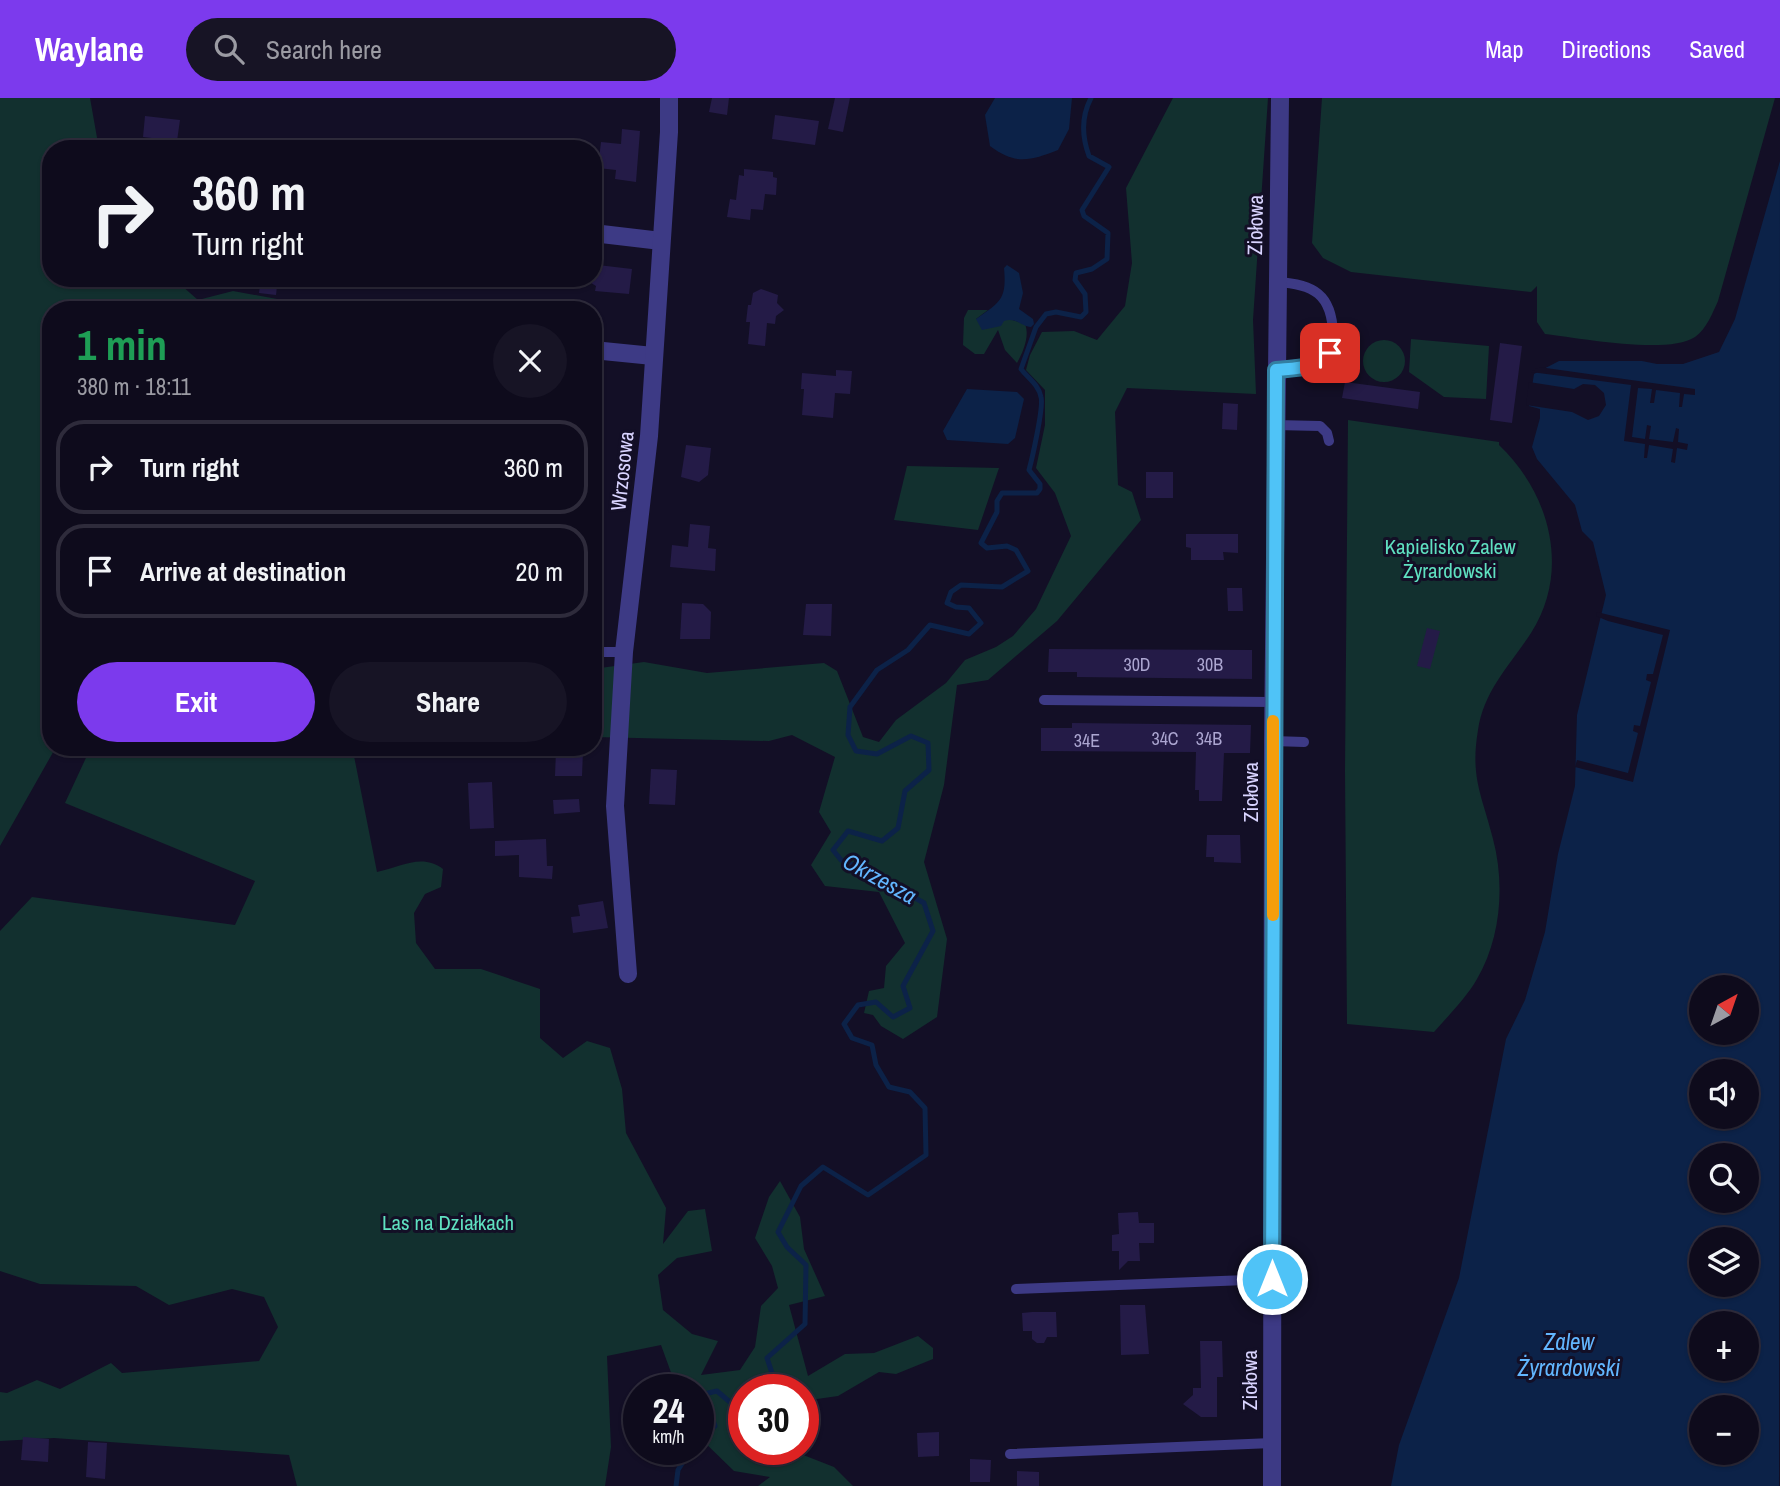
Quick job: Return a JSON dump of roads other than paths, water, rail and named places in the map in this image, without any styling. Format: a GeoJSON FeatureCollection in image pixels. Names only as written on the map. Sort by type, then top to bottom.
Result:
{"type":"FeatureCollection","features":[{"type":"Feature","properties":{"kind":"street","name":"Wrzosowa"},"geometry":{"type":"LineString","coordinates":[[628,974],[615,806],[624,652],[649,436],[669,98]]}},
{"type":"Feature","properties":{"kind":"street","name":"Ziołowa"},"geometry":{"type":"LineString","coordinates":[[1272,1486],[1273,741],[1280,98]]}},
{"type":"Feature","properties":{"kind":"street"},"geometry":{"type":"LineString","coordinates":[[602,234],[661,241]]}},
{"type":"Feature","properties":{"kind":"street"},"geometry":{"type":"LineString","coordinates":[[602,351],[653,356]]}},
{"type":"Feature","properties":{"kind":"lane"},"geometry":{"type":"LineString","coordinates":[[1276,370],[1304,367],[1324,360],[1330,353],[1333,336],[1330,310],[1318,293],[1300,284],[1277,282]]}},
{"type":"Feature","properties":{"kind":"lane"},"geometry":{"type":"LineString","coordinates":[[1275,425],[1320,426],[1327,433],[1329,441]]}},
{"type":"Feature","properties":{"kind":"lane"},"geometry":{"type":"LineString","coordinates":[[602,652],[624,652]]}},
{"type":"Feature","properties":{"kind":"lane"},"geometry":{"type":"LineString","coordinates":[[1044,699],[1274,702]]}},
{"type":"Feature","properties":{"kind":"lane"},"geometry":{"type":"LineString","coordinates":[[1273,741],[1304,742]]}},
{"type":"Feature","properties":{"kind":"lane"},"geometry":{"type":"LineString","coordinates":[[1016,1289],[1272,1279]]}},
{"type":"Feature","properties":{"kind":"lane"},"geometry":{"type":"LineString","coordinates":[[1010,1454],[1272,1443]]}},
{"type":"Feature","properties":{"kind":"water"},"geometry":{"type":"Polygon","coordinates":[[[995,98],[1072,98],[1069,129],[1058,150],[1031,159],[1015,159],[990,146],[985,115],[995,98]]]}},
{"type":"Feature","properties":{"kind":"water","name":"Zalew Żyrardowski"},"geometry":{"type":"Polygon","coordinates":[[[1780,161],[1779,1486],[1391,1486],[1399,1445],[1459,1278],[1506,1039],[1525,1000],[1545,932],[1558,854],[1575,786],[1577,715],[1606,595],[1593,542],[1582,531],[1575,505],[1537,459],[1532,447],[1540,418],[1540,409],[1529,406],[1534,374],[1559,361],[1683,364],[1719,352],[1735,319],[1780,161]]]}},
{"type":"Feature","properties":{"kind":"water"},"geometry":{"type":"Polygon","coordinates":[[[1007,265],[1019,273],[1023,293],[1019,309],[1033,319],[1034,324],[1028,327],[1008,320],[1001,326],[982,330],[976,319],[996,304],[1003,294],[1004,268],[1007,265]]]}},
{"type":"Feature","properties":{"kind":"water"},"geometry":{"type":"Polygon","coordinates":[[[967,389],[1017,392],[1024,399],[1015,438],[1008,444],[947,440],[943,431],[967,389]]]}},
{"type":"Feature","properties":{"kind":"waterway","name":"Okrzesza"},"geometry":{"type":"LineString","coordinates":[[772,1374],[767,1358],[805,1324],[806,1265],[787,1247],[778,1232],[801,1186],[823,1167],[868,1195],[926,1155],[925,1108],[910,1092],[889,1087],[876,1065],[872,1045],[852,1038],[844,1024],[858,1005],[876,1002],[893,1017],[910,1008],[903,986],[933,931],[924,903],[866,870],[841,860],[833,850],[848,831],[882,841],[898,828],[905,791],[929,770],[928,743],[911,736],[877,754],[856,751],[848,735],[850,707],[877,670],[908,650],[930,625],[969,634],[981,623],[969,608],[947,603],[951,592],[961,585],[1002,587],[1028,571],[1016,550],[1007,546],[987,548],[981,543],[997,512],[997,501],[1002,493],[1037,493],[1040,489],[1040,484],[1029,470],[1041,397],[1036,385],[1021,369],[1036,327],[1046,314],[1056,312],[1081,317],[1086,312],[1085,294],[1075,280],[1076,273],[1092,269],[1107,259],[1108,233],[1084,216],[1082,210],[1109,167],[1089,156],[1087,149],[1084,120],[1091,98]]}},
{"type":"Feature","properties":{"kind":"waterway","name":"Okrzesza"},"geometry":{"type":"LineString","coordinates":[[714,1392],[717,1391],[728,1400]]}},
{"type":"Feature","properties":{"kind":"waterway","name":"Okrzesza"},"geometry":{"type":"LineString","coordinates":[[714,1423],[714,1427]]}},
{"type":"Feature","properties":{"kind":"waterway","name":"Okrzesza"},"geometry":{"type":"LineString","coordinates":[[676,1486],[681,1465]]}},
{"type":"Feature","properties":{"kind":"park label","name":"Kapielisko Zalew Żyrardowski"},"geometry":{"type":"Point","coordinates":[1450,558]}},
{"type":"Feature","properties":{"kind":"park label","name":"Las na Działkach"},"geometry":{"type":"Point","coordinates":[448,1222]}}]}
